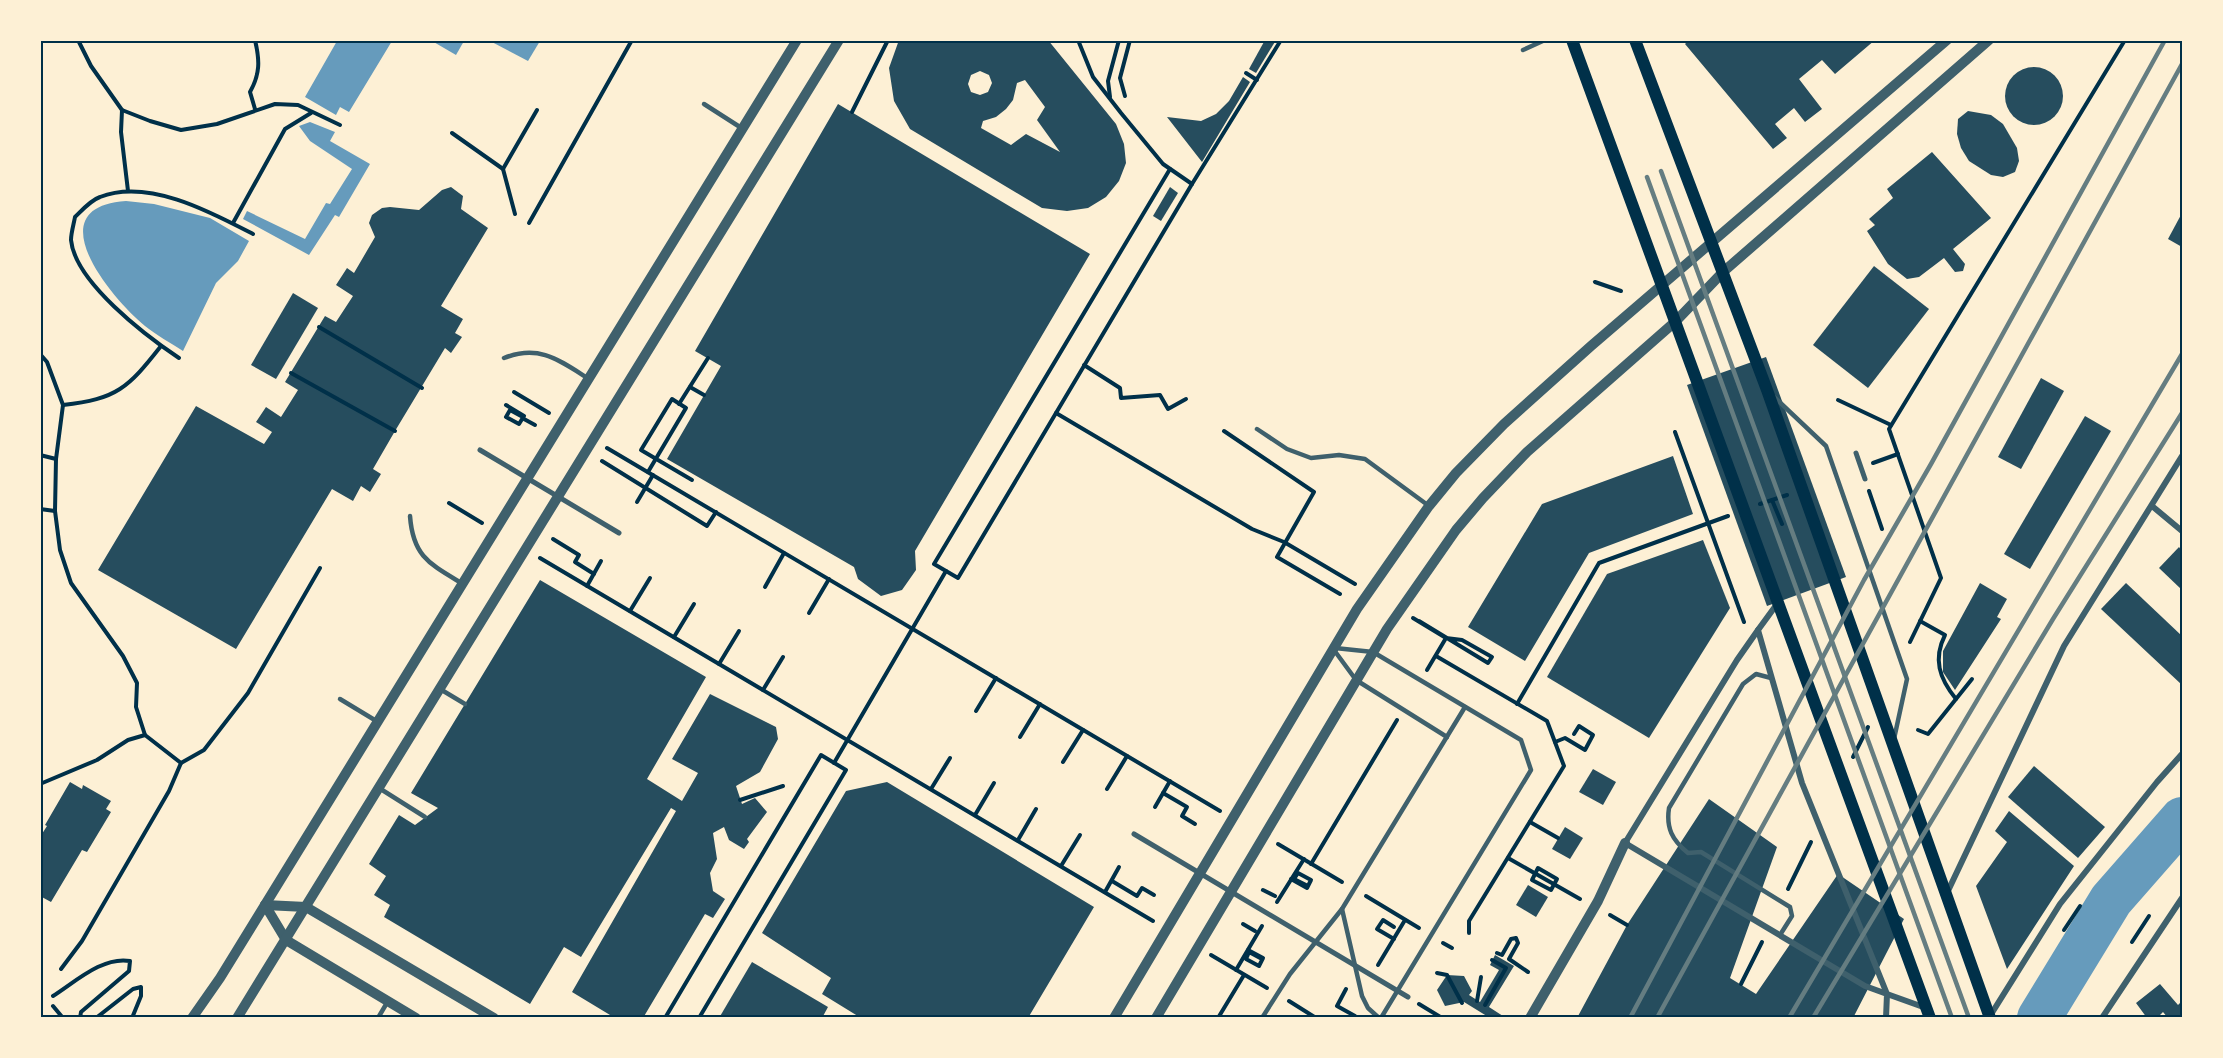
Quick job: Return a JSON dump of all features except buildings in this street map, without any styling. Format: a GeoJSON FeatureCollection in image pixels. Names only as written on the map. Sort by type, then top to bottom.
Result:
{"type":"FeatureCollection","features":[{"type":"Feature","properties":{"kind":"main road"},"geometry":{"type":"LineString","coordinates":[[1572,40],[1929,1013]]}},
{"type":"Feature","properties":{"kind":"main road"},"geometry":{"type":"LineString","coordinates":[[1635,40],[1767,390],[1990,1017]]}},
{"type":"Feature","properties":{"kind":"street"},"geometry":{"type":"LineString","coordinates":[[192,1017],[208,998],[797,40]]}},
{"type":"Feature","properties":{"kind":"street"},"geometry":{"type":"LineString","coordinates":[[237,1017],[839,40]]}},
{"type":"Feature","properties":{"kind":"street"},"geometry":{"type":"LineString","coordinates":[[1114,1017],[1332,648],[1379,574],[1456,473],[1504,424],[1947,40]]}},
{"type":"Feature","properties":{"kind":"street"},"geometry":{"type":"LineString","coordinates":[[1156,1017],[1356,680],[1414,587],[1456,530],[1490,490],[1527,452],[1676,321],[1723,272],[1989,40]]}},
{"type":"Feature","properties":{"kind":"street"},"geometry":{"type":"LineString","coordinates":[[480,450],[618,533]]}},
{"type":"Feature","properties":{"kind":"street"},"geometry":{"type":"LineString","coordinates":[[1856,453],[1865,479]]}},
{"type":"Feature","properties":{"kind":"street"},"geometry":{"type":"LineString","coordinates":[[1946,894],[2064,646],[2182,456]]}},
{"type":"Feature","properties":{"kind":"street"},"geometry":{"type":"LineString","coordinates":[[2152,506],[2182,531]]}},
{"type":"Feature","properties":{"kind":"street"},"geometry":{"type":"LineString","coordinates":[[1530,1017],[1598,901],[1625,843],[1737,660],[1778,602]]}},
{"type":"Feature","properties":{"kind":"street"},"geometry":{"type":"LineString","coordinates":[[1758,630],[1802,783],[1887,994],[1886,1017]]}},
{"type":"Feature","properties":{"kind":"street"},"geometry":{"type":"LineString","coordinates":[[1990,1017],[2060,904],[2182,754]]}},
{"type":"Feature","properties":{"kind":"street"},"geometry":{"type":"LineString","coordinates":[[1134,834],[1408,997]]}},
{"type":"Feature","properties":{"kind":"street"},"geometry":{"type":"LineString","coordinates":[[1625,843],[1865,986],[1929,1013]]}},
{"type":"Feature","properties":{"kind":"street"},"geometry":{"type":"LineString","coordinates":[[2102,1017],[2182,898]]}},
{"type":"Feature","properties":{"kind":"street"},"geometry":{"type":"LineString","coordinates":[[264,906],[306,907],[494,1017]]}},
{"type":"Feature","properties":{"kind":"street"},"geometry":{"type":"LineString","coordinates":[[264,906],[286,940],[416,1017]]}},
{"type":"Feature","properties":{"kind":"lane"},"geometry":{"type":"LineString","coordinates":[[1522,50],[1545,40]]}},
{"type":"Feature","properties":{"kind":"lane"},"geometry":{"type":"LineString","coordinates":[[704,104],[743,129]]}},
{"type":"Feature","properties":{"kind":"lane"},"geometry":{"type":"LineString","coordinates":[[504,358],[520,351],[532,351],[558,360],[589,379]]}},
{"type":"Feature","properties":{"kind":"lane"},"geometry":{"type":"LineString","coordinates":[[1767,390],[1826,446],[1907,679],[1893,747]]}},
{"type":"Feature","properties":{"kind":"lane"},"geometry":{"type":"LineString","coordinates":[[1257,429],[1287,449],[1311,458],[1339,455],[1365,459],[1429,506]]}},
{"type":"Feature","properties":{"kind":"lane"},"geometry":{"type":"LineString","coordinates":[[410,516],[411,535],[417,551],[430,564],[463,584]]}},
{"type":"Feature","properties":{"kind":"lane"},"geometry":{"type":"LineString","coordinates":[[1332,648],[1373,652],[1521,740],[1530,770],[1380,1017],[1368,1008],[1362,996],[1342,909]]}},
{"type":"Feature","properties":{"kind":"lane"},"geometry":{"type":"LineString","coordinates":[[1332,648],[1356,680],[1447,736]]}},
{"type":"Feature","properties":{"kind":"lane"},"geometry":{"type":"LineString","coordinates":[[1772,678],[1756,674],[1743,684],[1669,808],[1667,820],[1670,832],[1677,844],[1688,853],[1701,852],[1790,907],[1792,916],[1780,935]]}},
{"type":"Feature","properties":{"kind":"lane"},"geometry":{"type":"LineString","coordinates":[[440,689],[465,704]]}},
{"type":"Feature","properties":{"kind":"lane"},"geometry":{"type":"LineString","coordinates":[[340,699],[378,722]]}},
{"type":"Feature","properties":{"kind":"lane"},"geometry":{"type":"LineString","coordinates":[[1262,1017],[1290,974],[1342,909],[1465,706]]}},
{"type":"Feature","properties":{"kind":"lane"},"geometry":{"type":"LineString","coordinates":[[379,788],[425,817]]}},
{"type":"Feature","properties":{"kind":"lane"},"geometry":{"type":"LineString","coordinates":[[378,1017],[388,1001]]}},
{"type":"Feature","properties":{"kind":"path"},"geometry":{"type":"LineString","coordinates":[[78,40],[91,66],[122,110],[181,130],[217,124],[275,104],[298,105],[340,125]]}},
{"type":"Feature","properties":{"kind":"path"},"geometry":{"type":"LineString","coordinates":[[255,40],[259,58],[259,76],[250,92],[255,109]]}},
{"type":"Feature","properties":{"kind":"path"},"geometry":{"type":"LineString","coordinates":[[529,223],[632,40]]}},
{"type":"Feature","properties":{"kind":"path"},"geometry":{"type":"LineString","coordinates":[[852,112],[888,40]]}},
{"type":"Feature","properties":{"kind":"path"},"geometry":{"type":"LineString","coordinates":[[1078,40],[1093,77],[1163,164],[1192,184]]}},
{"type":"Feature","properties":{"kind":"path"},"geometry":{"type":"LineString","coordinates":[[1110,98],[1108,81],[1119,40]]}},
{"type":"Feature","properties":{"kind":"path"},"geometry":{"type":"LineString","coordinates":[[1125,96],[1120,78],[1130,40]]}},
{"type":"Feature","properties":{"kind":"path"},"geometry":{"type":"LineString","coordinates":[[1170,169],[934,564],[958,578],[1192,184],[1281,40]]}},
{"type":"Feature","properties":{"kind":"path"},"geometry":{"type":"LineString","coordinates":[[1956,699],[1940,673],[1938,648],[1945,635],[1920,621],[1941,578],[1889,429],[2123,41]]}},
{"type":"Feature","properties":{"kind":"path"},"geometry":{"type":"LineString","coordinates":[[1246,73],[1257,80]]}},
{"type":"Feature","properties":{"kind":"path"},"geometry":{"type":"LineString","coordinates":[[122,110],[121,132],[128,190]]}},
{"type":"Feature","properties":{"kind":"path"},"geometry":{"type":"LineString","coordinates":[[503,169],[537,110]]}},
{"type":"Feature","properties":{"kind":"path"},"geometry":{"type":"LineString","coordinates":[[233,224],[285,129],[311,112]]}},
{"type":"Feature","properties":{"kind":"path"},"geometry":{"type":"LineString","coordinates":[[452,133],[503,169],[515,214]]}},
{"type":"Feature","properties":{"kind":"path"},"geometry":{"type":"LineString","coordinates":[[179,358],[161,346],[100,293],[83,268],[71,240],[75,217],[99,197],[128,190],[210,210],[253,234]]}},
{"type":"Feature","properties":{"kind":"path"},"geometry":{"type":"LineString","coordinates":[[1595,282],[1620,291]]}},
{"type":"Feature","properties":{"kind":"path"},"geometry":{"type":"LineString","coordinates":[[319,327],[422,388]]}},
{"type":"Feature","properties":{"kind":"path"},"geometry":{"type":"LineString","coordinates":[[63,405],[92,402],[114,394],[135,380],[161,346]]}},
{"type":"Feature","properties":{"kind":"path"},"geometry":{"type":"LineString","coordinates":[[40,354],[47,362],[63,405],[56,459],[55,511],[60,550],[71,583],[123,656],[137,683],[136,707],[145,735],[180,763]]}},
{"type":"Feature","properties":{"kind":"path"},"geometry":{"type":"LineString","coordinates":[[679,404],[708,358]]}},
{"type":"Feature","properties":{"kind":"path"},"geometry":{"type":"LineString","coordinates":[[1084,365],[1120,388],[1121,398],[1160,395],[1168,409],[1186,399]]}},
{"type":"Feature","properties":{"kind":"path"},"geometry":{"type":"LineString","coordinates":[[291,373],[395,431]]}},
{"type":"Feature","properties":{"kind":"path"},"geometry":{"type":"LineString","coordinates":[[690,387],[704,395]]}},
{"type":"Feature","properties":{"kind":"path"},"geometry":{"type":"LineString","coordinates":[[648,472],[656,460],[686,408],[672,399],[641,450],[656,460],[692,480]]}},
{"type":"Feature","properties":{"kind":"path"},"geometry":{"type":"LineString","coordinates":[[1838,400],[1891,425]]}},
{"type":"Feature","properties":{"kind":"path"},"geometry":{"type":"LineString","coordinates":[[506,405],[524,416],[519,424],[506,417],[510,410],[523,417],[535,425]]}},
{"type":"Feature","properties":{"kind":"path"},"geometry":{"type":"LineString","coordinates":[[1056,413],[1252,529],[1284,543]]}},
{"type":"Feature","properties":{"kind":"path"},"geometry":{"type":"LineString","coordinates":[[1224,431],[1314,492],[1277,557],[1340,594]]}},
{"type":"Feature","properties":{"kind":"path"},"geometry":{"type":"LineString","coordinates":[[1675,432],[1744,622]]}},
{"type":"Feature","properties":{"kind":"path"},"geometry":{"type":"LineString","coordinates":[[1861,468],[1898,454]]}},
{"type":"Feature","properties":{"kind":"path"},"geometry":{"type":"LineString","coordinates":[[40,455],[56,459]]}},
{"type":"Feature","properties":{"kind":"path"},"geometry":{"type":"LineString","coordinates":[[602,461],[707,526],[716,512]]}},
{"type":"Feature","properties":{"kind":"path"},"geometry":{"type":"LineString","coordinates":[[637,502],[653,475],[1221,811]]}},
{"type":"Feature","properties":{"kind":"path"},"geometry":{"type":"LineString","coordinates":[[1865,479],[1882,529]]}},
{"type":"Feature","properties":{"kind":"path"},"geometry":{"type":"LineString","coordinates":[[1753,507],[1792,493]]}},
{"type":"Feature","properties":{"kind":"path"},"geometry":{"type":"LineString","coordinates":[[1772,500],[1782,525]]}},
{"type":"Feature","properties":{"kind":"path"},"geometry":{"type":"LineString","coordinates":[[40,509],[55,511]]}},
{"type":"Feature","properties":{"kind":"path"},"geometry":{"type":"LineString","coordinates":[[1517,704],[1599,563],[1734,513]]}},
{"type":"Feature","properties":{"kind":"path"},"geometry":{"type":"LineString","coordinates":[[553,539],[579,555],[575,562],[594,574]]}},
{"type":"Feature","properties":{"kind":"path"},"geometry":{"type":"LineString","coordinates":[[765,587],[784,553]]}},
{"type":"Feature","properties":{"kind":"path"},"geometry":{"type":"LineString","coordinates":[[601,561],[587,586],[848,741],[1105,892],[1119,867]]}},
{"type":"Feature","properties":{"kind":"path"},"geometry":{"type":"LineString","coordinates":[[61,969],[88,931],[169,791],[180,763],[204,750],[248,693],[320,568]]}},
{"type":"Feature","properties":{"kind":"path"},"geometry":{"type":"LineString","coordinates":[[834,763],[946,571]]}},
{"type":"Feature","properties":{"kind":"path"},"geometry":{"type":"LineString","coordinates":[[630,611],[650,578]]}},
{"type":"Feature","properties":{"kind":"path"},"geometry":{"type":"LineString","coordinates":[[809,613],[829,579]]}},
{"type":"Feature","properties":{"kind":"path"},"geometry":{"type":"LineString","coordinates":[[674,637],[694,604]]}},
{"type":"Feature","properties":{"kind":"path"},"geometry":{"type":"LineString","coordinates":[[1419,621],[1464,648],[1488,663],[1492,657],[1462,640],[1446,638],[1424,675]]}},
{"type":"Feature","properties":{"kind":"path"},"geometry":{"type":"LineString","coordinates":[[719,664],[739,631]]}},
{"type":"Feature","properties":{"kind":"path"},"geometry":{"type":"LineString","coordinates":[[763,690],[783,657]]}},
{"type":"Feature","properties":{"kind":"path"},"geometry":{"type":"LineString","coordinates":[[976,711],[996,678]]}},
{"type":"Feature","properties":{"kind":"path"},"geometry":{"type":"LineString","coordinates":[[1918,730],[1928,734],[1972,679]]}},
{"type":"Feature","properties":{"kind":"path"},"geometry":{"type":"LineString","coordinates":[[1020,737],[1040,704]]}},
{"type":"Feature","properties":{"kind":"path"},"geometry":{"type":"LineString","coordinates":[[1311,864],[1400,715]]}},
{"type":"Feature","properties":{"kind":"path"},"geometry":{"type":"LineString","coordinates":[[1555,742],[1565,738],[1585,750],[1593,735],[1579,726],[1574,734]]}},
{"type":"Feature","properties":{"kind":"path"},"geometry":{"type":"LineString","coordinates":[[1064,762],[1083,730]]}},
{"type":"Feature","properties":{"kind":"path"},"geometry":{"type":"LineString","coordinates":[[40,784],[66,770],[97,760],[128,740],[145,735]]}},
{"type":"Feature","properties":{"kind":"path"},"geometry":{"type":"LineString","coordinates":[[665,1017],[821,755],[846,770],[699,1017]]}},
{"type":"Feature","properties":{"kind":"path"},"geometry":{"type":"LineString","coordinates":[[1107,789],[1127,756]]}},
{"type":"Feature","properties":{"kind":"path"},"geometry":{"type":"LineString","coordinates":[[931,789],[950,758]]}},
{"type":"Feature","properties":{"kind":"path"},"geometry":{"type":"LineString","coordinates":[[1155,807],[1170,782]]}},
{"type":"Feature","properties":{"kind":"path"},"geometry":{"type":"LineString","coordinates":[[975,815],[994,783]]}},
{"type":"Feature","properties":{"kind":"path"},"geometry":{"type":"LineString","coordinates":[[740,800],[783,786]]}},
{"type":"Feature","properties":{"kind":"path"},"geometry":{"type":"LineString","coordinates":[[1163,793],[1187,807],[1182,816],[1196,824]]}},
{"type":"Feature","properties":{"kind":"path"},"geometry":{"type":"LineString","coordinates":[[1018,840],[1036,809]]}},
{"type":"Feature","properties":{"kind":"path"},"geometry":{"type":"LineString","coordinates":[[1530,822],[1558,838]]}},
{"type":"Feature","properties":{"kind":"path"},"geometry":{"type":"LineString","coordinates":[[1061,866],[1080,835]]}},
{"type":"Feature","properties":{"kind":"path"},"geometry":{"type":"LineString","coordinates":[[1273,841],[1349,886]]}},
{"type":"Feature","properties":{"kind":"path"},"geometry":{"type":"LineString","coordinates":[[1508,858],[1535,874]]}},
{"type":"Feature","properties":{"kind":"path"},"geometry":{"type":"LineString","coordinates":[[1304,859],[1290,882],[1306,888],[1311,880],[1298,873],[1294,879],[1306,885]]}},
{"type":"Feature","properties":{"kind":"path"},"geometry":{"type":"LineString","coordinates":[[1538,868],[1557,879],[1551,890],[1532,879],[1535,874],[1538,868]]}},
{"type":"Feature","properties":{"kind":"path"},"geometry":{"type":"LineString","coordinates":[[1112,880],[1137,896],[1142,888],[1154,895]]}},
{"type":"Feature","properties":{"kind":"path"},"geometry":{"type":"LineString","coordinates":[[1263,890],[1275,896]]}},
{"type":"Feature","properties":{"kind":"path"},"geometry":{"type":"LineString","coordinates":[[1358,892],[1422,930]]}},
{"type":"Feature","properties":{"kind":"path"},"geometry":{"type":"LineString","coordinates":[[2062,933],[2087,896]]}},
{"type":"Feature","properties":{"kind":"path"},"geometry":{"type":"LineString","coordinates":[[1394,927],[1383,920],[1377,929],[1394,939]]}},
{"type":"Feature","properties":{"kind":"path"},"geometry":{"type":"LineString","coordinates":[[1372,976],[1405,920]]}},
{"type":"Feature","properties":{"kind":"path"},"geometry":{"type":"LineString","coordinates":[[1243,924],[1255,931]]}},
{"type":"Feature","properties":{"kind":"path"},"geometry":{"type":"LineString","coordinates":[[1497,953],[1502,955],[1511,939],[1516,938],[1518,943],[1509,959],[1528,972]]}},
{"type":"Feature","properties":{"kind":"path"},"geometry":{"type":"LineString","coordinates":[[1439,940],[1452,948]]}},
{"type":"Feature","properties":{"kind":"path"},"geometry":{"type":"LineString","coordinates":[[1236,970],[1250,947],[1263,958],[1259,966],[1246,959],[1249,952],[1262,959]]}},
{"type":"Feature","properties":{"kind":"path"},"geometry":{"type":"LineString","coordinates":[[53,996],[94,969],[120,959],[129,961],[129,971],[81,1012],[80,1017]]}},
{"type":"Feature","properties":{"kind":"path"},"geometry":{"type":"LineString","coordinates":[[1485,1005],[1506,968],[1492,960]]}},
{"type":"Feature","properties":{"kind":"path"},"geometry":{"type":"LineString","coordinates":[[1437,973],[1447,975],[1462,1003]]}},
{"type":"Feature","properties":{"kind":"path"},"geometry":{"type":"LineString","coordinates":[[1218,1017],[1244,975]]}},
{"type":"Feature","properties":{"kind":"path"},"geometry":{"type":"LineString","coordinates":[[1477,1001],[1481,977]]}},
{"type":"Feature","properties":{"kind":"path"},"geometry":{"type":"LineString","coordinates":[[96,1017],[133,988],[141,987],[141,996],[132,1017]]}},
{"type":"Feature","properties":{"kind":"path"},"geometry":{"type":"LineString","coordinates":[[1341,998],[1336,1006],[1357,1017]]}},
{"type":"Feature","properties":{"kind":"path"},"geometry":{"type":"LineString","coordinates":[[1419,1004],[1442,1017]]}},
{"type":"Feature","properties":{"kind":"path"},"geometry":{"type":"LineString","coordinates":[[53,1006],[63,1017]]}},
{"type":"Feature","properties":{"kind":"water"},"geometry":{"type":"Polygon","coordinates":[[[337,41],[392,41],[349,112],[340,107],[336,115],[305,97],[337,41]]]}},
{"type":"Feature","properties":{"kind":"water"},"geometry":{"type":"Polygon","coordinates":[[[432,41],[464,41],[456,55],[432,41]]]}},
{"type":"Feature","properties":{"kind":"water"},"geometry":{"type":"Polygon","coordinates":[[[490,41],[540,41],[528,61],[490,41]]]}},
{"type":"Feature","properties":{"kind":"water"},"geometry":{"type":"Polygon","coordinates":[[[310,122],[335,132],[330,141],[370,164],[339,217],[335,215],[309,255],[243,219],[247,211],[305,239],[326,203],[330,204],[352,169],[310,141],[299,126],[310,122]]]}},
{"type":"Feature","properties":{"kind":"water"},"geometry":{"type":"Polygon","coordinates":[[[126,201],[154,204],[210,218],[249,241],[238,261],[216,283],[183,351],[149,329],[130,313],[100,275],[89,255],[83,236],[86,219],[100,207],[126,201]]]}},
{"type":"Feature","properties":{"kind":"waterway"},"geometry":{"type":"LineString","coordinates":[[2039,1018],[2111,900],[2182,819]]}},
{"type":"Feature","properties":{"kind":"railway"},"geometry":{"type":"LineString","coordinates":[[1630,1018],[1864,580],[1931,464],[2165,40]]}},
{"type":"Feature","properties":{"kind":"railway"},"geometry":{"type":"LineString","coordinates":[[1657,1018],[2182,64]]}},
{"type":"Feature","properties":{"kind":"railway"},"geometry":{"type":"LineString","coordinates":[[1661,171],[1969,1018]]}},
{"type":"Feature","properties":{"kind":"railway"},"geometry":{"type":"LineString","coordinates":[[1647,177],[1952,1018]]}},
{"type":"Feature","properties":{"kind":"railway"},"geometry":{"type":"LineString","coordinates":[[1789,1018],[2182,354]]}},
{"type":"Feature","properties":{"kind":"railway"},"geometry":{"type":"LineString","coordinates":[[1813,1018],[2053,619],[2182,413]]}}]}
